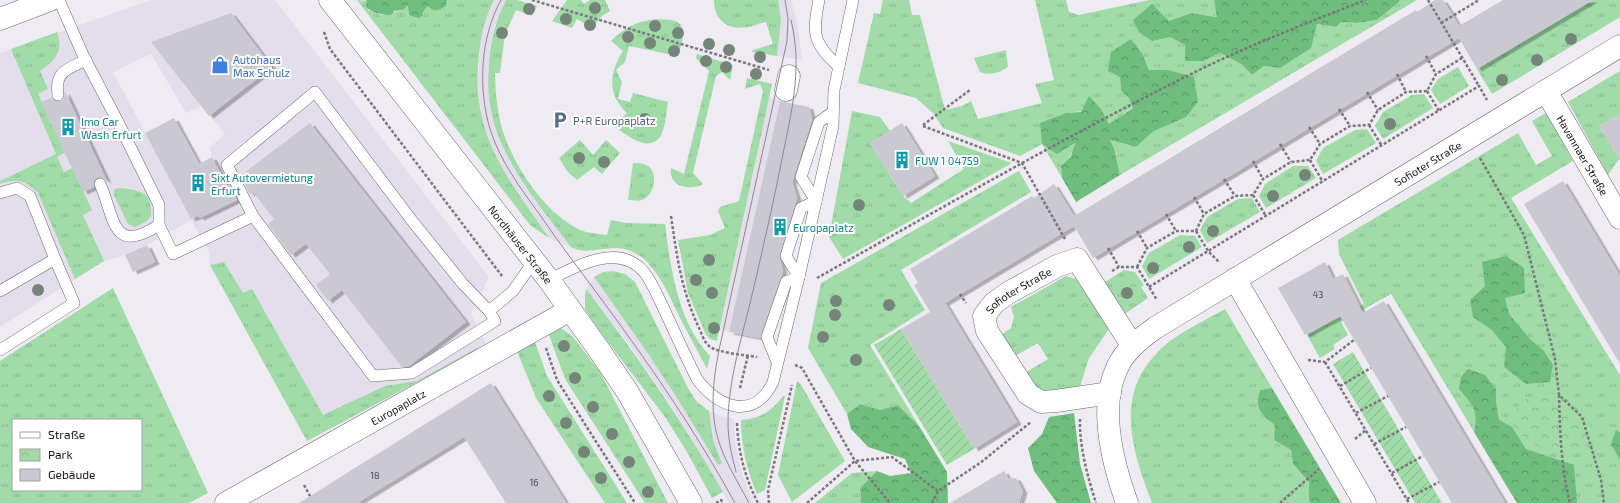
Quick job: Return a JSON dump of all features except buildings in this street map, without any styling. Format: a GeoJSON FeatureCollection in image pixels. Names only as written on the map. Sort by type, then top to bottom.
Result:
{"type":"FeatureCollection","features":[{"type":"Feature","properties":{"kind":"street"},"geometry":{"type":"LineString","coordinates":[[0,19],[50,0]]}},
{"type":"Feature","properties":{"kind":"street","name":"Nordhäuser Straße"},"geometry":{"type":"LineString","coordinates":[[330,0],[549,280],[627,391],[691,503]]}},
{"type":"Feature","properties":{"kind":"street","name":"Sofioter Straße"},"geometry":{"type":"LineString","coordinates":[[1127,503],[1118,479],[1109,440],[1110,393],[1117,368],[1132,346],[1155,328],[1620,46]]}},
{"type":"Feature","properties":{"kind":"street","name":"Havannaer Straße"},"geometry":{"type":"LineString","coordinates":[[1546,92],[1620,218]]}},
{"type":"Feature","properties":{"kind":"street"},"geometry":{"type":"LineString","coordinates":[[1077,259],[1132,346]]}},
{"type":"Feature","properties":{"kind":"street","name":"Sofioter Straße"},"geometry":{"type":"LineString","coordinates":[[1077,259],[1057,266],[1008,293],[994,303],[984,316],[991,337],[1028,394],[1041,402],[1110,393]]}},
{"type":"Feature","properties":{"kind":"street"},"geometry":{"type":"LineString","coordinates":[[1235,279],[1365,503]]}},
{"type":"Feature","properties":{"kind":"street","name":"Europaplatz"},"geometry":{"type":"LineString","coordinates":[[226,503],[570,310]]}},
{"type":"Feature","properties":{"kind":"lane"},"geometry":{"type":"LineString","coordinates":[[59,0],[86,60],[159,205],[159,225],[173,254],[253,216]]}},
{"type":"Feature","properties":{"kind":"lane"},"geometry":{"type":"LineString","coordinates":[[819,0],[815,22],[818,43],[822,50],[839,67]]}},
{"type":"Feature","properties":{"kind":"lane"},"geometry":{"type":"LineString","coordinates":[[549,280],[576,266],[604,259],[622,259],[637,266],[644,272],[654,290],[697,379],[705,391],[729,405],[737,407],[753,405],[761,400],[768,392],[773,382],[799,277],[833,126],[834,90],[853,0]]}},
{"type":"Feature","properties":{"kind":"lane"},"geometry":{"type":"LineString","coordinates":[[58,95],[58,77],[65,70],[86,60]]}},
{"type":"Feature","properties":{"kind":"lane"},"geometry":{"type":"LineString","coordinates":[[315,92],[418,228],[463,284],[489,311],[495,321],[412,374],[373,376],[253,216],[227,165],[315,92]]}},
{"type":"Feature","properties":{"kind":"lane"},"geometry":{"type":"LineString","coordinates":[[816,201],[801,177],[819,122],[833,112]]}},
{"type":"Feature","properties":{"kind":"lane"},"geometry":{"type":"LineString","coordinates":[[100,184],[107,199],[113,223],[118,231],[125,235],[132,236],[150,231],[159,225]]}},
{"type":"Feature","properties":{"kind":"lane"},"geometry":{"type":"LineString","coordinates":[[0,193],[17,188],[30,196],[74,303],[0,350]]}},
{"type":"Feature","properties":{"kind":"lane"},"geometry":{"type":"LineString","coordinates":[[799,277],[786,256],[801,208],[816,201]]}},
{"type":"Feature","properties":{"kind":"lane"},"geometry":{"type":"LineString","coordinates":[[0,291],[55,259]]}},
{"type":"Feature","properties":{"kind":"lane"},"geometry":{"type":"LineString","coordinates":[[489,311],[513,291],[534,261]]}},
{"type":"Feature","properties":{"kind":"lane"},"geometry":{"type":"LineString","coordinates":[[777,362],[767,337],[786,282],[799,277]]}},
{"type":"Feature","properties":{"kind":"path"},"geometry":{"type":"LineString","coordinates":[[532,0],[750,64]]}},
{"type":"Feature","properties":{"kind":"path"},"geometry":{"type":"LineString","coordinates":[[815,279],[1022,163],[1204,68],[1316,19],[1366,0]]}},
{"type":"Feature","properties":{"kind":"path"},"geometry":{"type":"LineString","coordinates":[[1428,0],[1499,120]]}},
{"type":"Feature","properties":{"kind":"path"},"geometry":{"type":"LineString","coordinates":[[1441,23],[1479,0]]}},
{"type":"Feature","properties":{"kind":"path"},"geometry":{"type":"LineString","coordinates":[[323,30],[330,49],[513,291]]}},
{"type":"Feature","properties":{"kind":"path"},"geometry":{"type":"LineString","coordinates":[[1426,56],[1436,74]]}},
{"type":"Feature","properties":{"kind":"path"},"geometry":{"type":"LineString","coordinates":[[1427,91],[1436,74],[1462,58]]}},
{"type":"Feature","properties":{"kind":"path"},"geometry":{"type":"LineString","coordinates":[[1396,74],[1406,92]]}},
{"type":"Feature","properties":{"kind":"path"},"geometry":{"type":"LineString","coordinates":[[1137,266],[1149,287],[1479,86]]}},
{"type":"Feature","properties":{"kind":"path"},"geometry":{"type":"LineString","coordinates":[[970,90],[923,126],[1022,163],[1077,259]]}},
{"type":"Feature","properties":{"kind":"path"},"geometry":{"type":"LineString","coordinates":[[1369,124],[1378,110],[1406,92],[1427,91]]}},
{"type":"Feature","properties":{"kind":"path"},"geometry":{"type":"LineString","coordinates":[[1427,91],[1439,111]]}},
{"type":"Feature","properties":{"kind":"path"},"geometry":{"type":"LineString","coordinates":[[1367,92],[1378,110]]}},
{"type":"Feature","properties":{"kind":"path"},"geometry":{"type":"LineString","coordinates":[[1339,109],[1350,126]]}},
{"type":"Feature","properties":{"kind":"path"},"geometry":{"type":"LineString","coordinates":[[1369,124],[1382,146]]}},
{"type":"Feature","properties":{"kind":"path"},"geometry":{"type":"LineString","coordinates":[[1310,160],[1320,144],[1350,126],[1369,124]]}},
{"type":"Feature","properties":{"kind":"path"},"geometry":{"type":"LineString","coordinates":[[1309,127],[1320,144]]}},
{"type":"Feature","properties":{"kind":"path"},"geometry":{"type":"LineString","coordinates":[[1469,138],[1524,235],[1554,360],[1559,395],[1565,482],[1570,503]]}},
{"type":"Feature","properties":{"kind":"path"},"geometry":{"type":"LineString","coordinates":[[1280,144],[1290,162]]}},
{"type":"Feature","properties":{"kind":"path"},"geometry":{"type":"LineString","coordinates":[[1310,160],[1323,182]]}},
{"type":"Feature","properties":{"kind":"path"},"geometry":{"type":"LineString","coordinates":[[1254,194],[1263,179],[1290,162],[1310,160]]}},
{"type":"Feature","properties":{"kind":"path"},"geometry":{"type":"LineString","coordinates":[[1253,161],[1263,179]]}},
{"type":"Feature","properties":{"kind":"path"},"geometry":{"type":"LineString","coordinates":[[1224,179],[1235,196]]}},
{"type":"Feature","properties":{"kind":"path"},"geometry":{"type":"LineString","coordinates":[[1254,194],[1266,216]]}},
{"type":"Feature","properties":{"kind":"path"},"geometry":{"type":"LineString","coordinates":[[1196,231],[1204,214],[1235,196],[1254,194]]}},
{"type":"Feature","properties":{"kind":"path"},"geometry":{"type":"LineString","coordinates":[[1194,197],[1204,214]]}},
{"type":"Feature","properties":{"kind":"path"},"geometry":{"type":"LineString","coordinates":[[1166,214],[1176,231]]}},
{"type":"Feature","properties":{"kind":"path"},"geometry":{"type":"LineString","coordinates":[[1137,231],[1147,248]]}},
{"type":"Feature","properties":{"kind":"path"},"geometry":{"type":"LineString","coordinates":[[1137,266],[1147,248],[1176,231],[1196,231]]}},
{"type":"Feature","properties":{"kind":"path"},"geometry":{"type":"LineString","coordinates":[[1196,231],[1208,251]]}},
{"type":"Feature","properties":{"kind":"path"},"geometry":{"type":"LineString","coordinates":[[1108,248],[1120,267]]}},
{"type":"Feature","properties":{"kind":"path"},"geometry":{"type":"LineString","coordinates":[[1093,284],[1120,267],[1137,266]]}},
{"type":"Feature","properties":{"kind":"path"},"geometry":{"type":"LineString","coordinates":[[538,328],[557,380],[636,503]]}},
{"type":"Feature","properties":{"kind":"path"},"geometry":{"type":"LineString","coordinates":[[1354,340],[1325,362],[1409,503]]}},
{"type":"Feature","properties":{"kind":"path"},"geometry":{"type":"LineString","coordinates":[[748,355],[739,389],[737,407],[738,427],[741,459],[745,475],[758,503]]}},
{"type":"Feature","properties":{"kind":"path"},"geometry":{"type":"LineString","coordinates":[[1340,386],[1371,368]]}},
{"type":"Feature","properties":{"kind":"path"},"geometry":{"type":"LineString","coordinates":[[1559,395],[1582,417],[1601,480],[1604,503]]}},
{"type":"Feature","properties":{"kind":"path"},"geometry":{"type":"LineString","coordinates":[[1356,413],[1388,396]]}},
{"type":"Feature","properties":{"kind":"path"},"geometry":{"type":"LineString","coordinates":[[932,503],[938,490],[980,463],[1056,401]]}},
{"type":"Feature","properties":{"kind":"path"},"geometry":{"type":"LineString","coordinates":[[1374,444],[1406,427]]}},
{"type":"Feature","properties":{"kind":"path"},"geometry":{"type":"LineString","coordinates":[[1392,473],[1424,456]]}},
{"type":"Feature","properties":{"kind":"path"},"geometry":{"type":"LineString","coordinates":[[807,503],[856,461],[892,457],[938,490]]}},
{"type":"Feature","properties":{"kind":"path"},"geometry":{"type":"LineString","coordinates":[[856,461],[890,503]]}},
{"type":"Feature","properties":{"kind":"path"},"geometry":{"type":"LineString","coordinates":[[1407,499],[1439,482]]}},
{"type":"Feature","properties":{"kind":"path"},"geometry":{"type":"LineString","coordinates":[[716,503],[721,500],[722,503]]}},
{"type":"Feature","properties":{"kind":"shaded area"},"geometry":{"type":"Polygon","coordinates":[[[151,0],[275,0],[489,277],[471,314],[487,345],[307,441],[210,265],[209,252],[191,220],[147,245],[125,255],[104,261],[0,327],[0,53],[151,0]],[[151,54],[113,72],[191,219],[220,204],[222,208],[235,201],[212,157],[209,148],[225,134],[202,106],[186,113],[151,54]]]}},
{"type":"Feature","properties":{"kind":"shaded area"},"geometry":{"type":"Polygon","coordinates":[[[494,0],[506,0],[494,28],[490,49],[489,98],[496,126],[515,170],[571,247],[549,238],[507,177],[497,159],[483,125],[478,81],[480,44],[487,15],[494,0]]]}},
{"type":"Feature","properties":{"kind":"shaded area"},"geometry":{"type":"Polygon","coordinates":[[[778,0],[791,0],[797,22],[802,60],[777,56],[781,20],[778,0]]]}},
{"type":"Feature","properties":{"kind":"shaded area"},"geometry":{"type":"Polygon","coordinates":[[[769,97],[780,100],[729,332],[720,330],[769,97]]]}},
{"type":"Feature","properties":{"kind":"shaded area"},"geometry":{"type":"Polygon","coordinates":[[[594,277],[722,462],[713,440],[709,411],[717,415],[734,419],[735,441],[742,474],[754,503],[729,503],[675,411],[631,347],[586,289],[594,277]]]}},
{"type":"Feature","properties":{"kind":"green space"},"geometry":{"type":"Polygon","coordinates":[[[357,0],[367,1],[368,10],[381,15],[403,10],[408,5],[423,12],[428,6],[446,6],[447,0],[494,0],[485,23],[481,39],[478,65],[478,91],[482,115],[488,137],[497,158],[508,178],[549,238],[530,225],[357,0]]]}},
{"type":"Feature","properties":{"kind":"green space"},"geometry":{"type":"Polygon","coordinates":[[[365,0],[447,0],[446,6],[439,10],[432,10],[428,6],[419,18],[409,15],[408,5],[403,10],[394,11],[391,15],[384,15],[368,9],[366,7],[367,1],[365,0]]]}},
{"type":"Feature","properties":{"kind":"green space"},"geometry":{"type":"Polygon","coordinates":[[[506,0],[517,0],[537,6],[532,16],[516,10],[505,34],[500,73],[495,73],[496,99],[501,125],[506,140],[521,171],[542,199],[554,211],[566,222],[580,230],[607,235],[611,220],[626,223],[665,224],[673,277],[683,311],[690,328],[710,356],[707,369],[666,289],[658,275],[648,263],[637,254],[624,249],[611,248],[583,251],[571,247],[532,196],[509,159],[493,119],[488,87],[492,41],[499,16],[506,0]]]}},
{"type":"Feature","properties":{"kind":"green space"},"geometry":{"type":"Polygon","coordinates":[[[567,0],[581,0],[584,4],[590,0],[605,0],[610,11],[602,16],[592,28],[577,19],[572,28],[552,21],[567,0]]]}},
{"type":"Feature","properties":{"kind":"green space"},"geometry":{"type":"Polygon","coordinates":[[[714,0],[778,0],[781,20],[777,56],[752,52],[753,50],[773,44],[766,22],[741,28],[728,25],[719,18],[716,13],[714,0]]]}},
{"type":"Feature","properties":{"kind":"green space"},"geometry":{"type":"Polygon","coordinates":[[[883,0],[909,0],[912,15],[920,15],[945,110],[962,106],[971,101],[978,119],[1042,103],[1035,84],[1054,80],[1035,0],[1066,0],[1069,12],[1079,15],[1149,0],[1214,0],[1218,17],[1191,13],[1169,21],[1170,37],[1185,45],[1204,61],[1220,53],[1241,64],[1252,75],[1264,66],[1280,68],[1317,24],[1336,27],[1341,22],[1357,23],[1377,20],[1400,0],[1417,0],[1120,175],[1114,148],[1110,140],[1136,147],[1154,131],[1168,70],[1149,70],[1143,55],[1120,77],[1121,91],[1129,98],[1133,107],[1109,125],[1101,109],[1066,113],[1073,135],[1074,147],[1068,159],[1061,166],[1062,178],[1042,144],[1020,156],[943,128],[933,113],[916,98],[858,83],[874,13],[880,14],[883,0]]]}},
{"type":"Feature","properties":{"kind":"green space"},"geometry":{"type":"Polygon","coordinates":[[[1214,0],[1400,0],[1377,20],[1357,23],[1341,22],[1336,27],[1317,24],[1311,48],[1280,68],[1264,66],[1252,75],[1241,64],[1220,53],[1204,61],[1185,61],[1185,45],[1170,37],[1152,41],[1139,32],[1133,20],[1152,4],[1169,21],[1191,13],[1217,17],[1214,0]]]}},
{"type":"Feature","properties":{"kind":"green space"},"geometry":{"type":"Polygon","coordinates":[[[1593,0],[1620,0],[1620,17],[1492,94],[1477,69],[1593,0]]]}},
{"type":"Feature","properties":{"kind":"green space"},"geometry":{"type":"Polygon","coordinates":[[[658,19],[675,21],[682,27],[683,36],[678,56],[629,46],[625,62],[616,70],[622,82],[618,99],[630,102],[633,93],[668,102],[662,133],[658,140],[652,143],[646,143],[639,142],[614,126],[627,113],[616,98],[612,83],[615,67],[623,51],[611,41],[633,25],[644,21],[658,19]]]}},
{"type":"Feature","properties":{"kind":"green space"},"geometry":{"type":"Polygon","coordinates":[[[57,32],[59,39],[59,50],[57,55],[40,71],[48,89],[38,94],[65,152],[57,157],[64,172],[72,168],[92,210],[83,215],[104,261],[75,279],[38,193],[29,185],[21,181],[12,181],[0,184],[0,181],[56,154],[11,49],[57,32]]]}},
{"type":"Feature","properties":{"kind":"green space"},"geometry":{"type":"Polygon","coordinates":[[[1131,39],[1143,55],[1149,70],[1168,70],[1194,77],[1198,102],[1186,117],[1154,131],[1136,147],[1110,140],[1114,148],[1120,175],[1076,202],[1062,178],[1061,166],[1071,156],[1075,143],[1057,154],[1042,144],[1040,123],[1066,113],[1081,112],[1089,96],[1101,109],[1109,124],[1133,108],[1129,98],[1121,91],[1120,77],[1108,71],[1111,52],[1131,39]]]}},
{"type":"Feature","properties":{"kind":"green space"},"geometry":{"type":"Polygon","coordinates":[[[1006,50],[1008,67],[994,73],[987,74],[980,72],[974,58],[1006,50]]]}},
{"type":"Feature","properties":{"kind":"green space"},"geometry":{"type":"Polygon","coordinates":[[[697,54],[733,65],[730,80],[722,72],[716,76],[693,173],[703,184],[686,187],[681,186],[673,180],[671,168],[684,174],[709,71],[696,58],[697,54]]]}},
{"type":"Feature","properties":{"kind":"green space"},"geometry":{"type":"Polygon","coordinates":[[[1458,67],[1469,86],[1440,104],[1431,90],[1438,79],[1458,67]]]}},
{"type":"Feature","properties":{"kind":"green space"},"geometry":{"type":"Polygon","coordinates":[[[1620,71],[1620,114],[1599,126],[1619,159],[1608,175],[1568,102],[1620,71]]]}},
{"type":"Feature","properties":{"kind":"green space"},"geometry":{"type":"Polygon","coordinates":[[[747,78],[772,84],[717,341],[710,339],[706,335],[688,293],[678,240],[710,235],[725,228],[718,211],[720,207],[739,201],[763,91],[760,84],[745,89],[747,78]]]}},
{"type":"Feature","properties":{"kind":"green space"},"geometry":{"type":"Polygon","coordinates":[[[1424,94],[1433,108],[1383,139],[1375,126],[1383,112],[1412,95],[1424,94]]]}},
{"type":"Feature","properties":{"kind":"green space"},"geometry":{"type":"Polygon","coordinates":[[[852,111],[880,117],[890,131],[870,143],[903,196],[911,203],[964,169],[948,141],[1012,163],[843,259],[829,237],[852,111]]]}},
{"type":"Feature","properties":{"kind":"green space"},"geometry":{"type":"Polygon","coordinates":[[[1546,113],[1573,161],[1511,198],[1620,375],[1620,503],[1517,503],[1391,294],[1341,322],[1348,335],[1333,345],[1335,349],[1320,358],[1307,335],[1364,304],[1339,254],[1338,240],[1518,133],[1536,165],[1552,156],[1532,121],[1546,113]]]}},
{"type":"Feature","properties":{"kind":"green space"},"geometry":{"type":"Polygon","coordinates":[[[1367,129],[1376,143],[1323,174],[1316,161],[1323,148],[1355,130],[1367,129]]]}},
{"type":"Feature","properties":{"kind":"green space"},"geometry":{"type":"Polygon","coordinates":[[[580,140],[593,155],[606,140],[620,153],[602,174],[594,167],[577,180],[567,171],[559,158],[580,140]]]}},
{"type":"Feature","properties":{"kind":"green space"},"geometry":{"type":"Polygon","coordinates":[[[633,163],[641,163],[646,165],[653,172],[654,177],[653,187],[648,196],[644,199],[636,201],[628,200],[633,163]]]}},
{"type":"Feature","properties":{"kind":"green space"},"geometry":{"type":"Polygon","coordinates":[[[1293,166],[1308,166],[1316,178],[1266,208],[1259,196],[1265,184],[1293,166]]]}},
{"type":"Feature","properties":{"kind":"green space"},"geometry":{"type":"Polygon","coordinates":[[[1019,171],[1031,192],[901,270],[925,310],[870,345],[919,426],[898,405],[880,410],[860,404],[847,414],[808,348],[821,283],[1019,171]]]}},
{"type":"Feature","properties":{"kind":"green space"},"geometry":{"type":"Polygon","coordinates":[[[118,188],[125,188],[146,195],[151,209],[149,219],[147,221],[135,227],[128,224],[114,195],[114,190],[118,188]]]}},
{"type":"Feature","properties":{"kind":"green space"},"geometry":{"type":"Polygon","coordinates":[[[1252,198],[1260,212],[1207,243],[1200,230],[1207,217],[1238,199],[1252,198]]]}},
{"type":"Feature","properties":{"kind":"green space"},"geometry":{"type":"Polygon","coordinates":[[[1180,235],[1195,236],[1202,247],[1149,279],[1142,266],[1149,253],[1180,235]]]}},
{"type":"Feature","properties":{"kind":"green space"},"geometry":{"type":"Polygon","coordinates":[[[1506,256],[1524,268],[1525,293],[1505,298],[1509,314],[1530,339],[1544,351],[1553,365],[1550,382],[1526,384],[1504,367],[1506,347],[1492,330],[1473,317],[1470,300],[1485,286],[1482,262],[1506,256]]]}},
{"type":"Feature","properties":{"kind":"green space"},"geometry":{"type":"Polygon","coordinates":[[[224,262],[243,293],[252,289],[323,415],[385,386],[417,381],[477,348],[477,350],[307,441],[210,265],[224,262]]]}},
{"type":"Feature","properties":{"kind":"green space"},"geometry":{"type":"Polygon","coordinates":[[[1124,270],[1135,272],[1144,285],[1141,287],[1148,298],[1123,315],[1105,282],[1124,270]]]}},
{"type":"Feature","properties":{"kind":"green space"},"geometry":{"type":"Polygon","coordinates":[[[613,271],[625,274],[635,282],[689,390],[697,402],[709,411],[713,440],[722,463],[718,465],[647,352],[594,277],[603,272],[613,271]]]}},
{"type":"Feature","properties":{"kind":"green space"},"geometry":{"type":"Polygon","coordinates":[[[1066,276],[1079,280],[1109,329],[1089,358],[1078,393],[1045,394],[1033,387],[1025,373],[1048,359],[1038,343],[1015,356],[1002,334],[1011,328],[1014,317],[1011,307],[1066,276]]]}},
{"type":"Feature","properties":{"kind":"green space"},"geometry":{"type":"Polygon","coordinates":[[[113,288],[208,493],[189,503],[0,503],[0,361],[113,288]]]}},
{"type":"Feature","properties":{"kind":"green space"},"geometry":{"type":"Polygon","coordinates":[[[586,289],[658,388],[723,492],[712,498],[687,452],[665,417],[599,330],[585,309],[586,289]]]}},
{"type":"Feature","properties":{"kind":"green space"},"geometry":{"type":"Polygon","coordinates":[[[1225,309],[1272,388],[1260,390],[1258,407],[1266,418],[1276,425],[1274,440],[1291,450],[1293,464],[1309,482],[1309,501],[1311,503],[1152,503],[1139,465],[1131,426],[1131,407],[1135,389],[1143,371],[1162,347],[1188,329],[1225,309]]]}},
{"type":"Feature","properties":{"kind":"green space"},"geometry":{"type":"Polygon","coordinates":[[[561,328],[573,337],[600,372],[668,503],[645,503],[565,379],[549,335],[561,328]]]}},
{"type":"Feature","properties":{"kind":"green space"},"geometry":{"type":"Polygon","coordinates":[[[901,329],[974,449],[947,465],[874,345],[901,329]]]}},
{"type":"Feature","properties":{"kind":"green space"},"geometry":{"type":"Polygon","coordinates":[[[535,342],[547,376],[627,503],[605,503],[536,398],[517,351],[535,342]]]}},
{"type":"Feature","properties":{"kind":"green space"},"geometry":{"type":"Polygon","coordinates":[[[1353,352],[1442,503],[1415,503],[1333,364],[1353,352]]]}},
{"type":"Feature","properties":{"kind":"green space"},"geometry":{"type":"Polygon","coordinates":[[[1468,369],[1485,375],[1496,389],[1496,403],[1499,420],[1512,427],[1526,449],[1574,465],[1577,503],[1517,503],[1474,432],[1476,419],[1474,409],[1459,389],[1461,377],[1468,369]]]}},
{"type":"Feature","properties":{"kind":"green space"},"geometry":{"type":"Polygon","coordinates":[[[797,381],[800,383],[845,461],[792,502],[778,475],[797,381]]]}},
{"type":"Feature","properties":{"kind":"green space"},"geometry":{"type":"Polygon","coordinates":[[[1272,388],[1341,503],[1311,503],[1309,501],[1309,482],[1293,464],[1291,450],[1274,440],[1275,425],[1266,418],[1258,407],[1260,390],[1272,388]]]}},
{"type":"Feature","properties":{"kind":"green space"},"geometry":{"type":"Polygon","coordinates":[[[1539,394],[1565,394],[1580,407],[1590,426],[1591,439],[1579,447],[1552,451],[1532,443],[1517,432],[1513,418],[1520,402],[1539,394]]]}},
{"type":"Feature","properties":{"kind":"green space"},"geometry":{"type":"Polygon","coordinates":[[[783,396],[785,396],[765,490],[757,494],[745,458],[741,420],[760,416],[770,410],[783,396]]]}},
{"type":"Feature","properties":{"kind":"green space"},"geometry":{"type":"Polygon","coordinates":[[[860,404],[880,410],[898,405],[919,426],[947,472],[948,503],[861,503],[860,488],[877,471],[890,476],[911,473],[905,459],[868,447],[851,429],[847,414],[860,404]]]}},
{"type":"Feature","properties":{"kind":"green space"},"geometry":{"type":"Polygon","coordinates":[[[1074,413],[1080,464],[1091,503],[1057,503],[1034,471],[1028,448],[1042,434],[1049,417],[1074,413]]]}},
{"type":"Feature","properties":{"kind":"green space"},"geometry":{"type":"Polygon","coordinates":[[[1616,430],[1620,433],[1620,460],[1611,444],[1616,430]]]}},
{"type":"Feature","properties":{"kind":"green space"},"geometry":{"type":"Polygon","coordinates":[[[877,471],[860,488],[861,503],[815,503],[852,473],[877,471]]]}},
{"type":"Feature","properties":{"kind":"tram line"},"geometry":{"type":"LineString","coordinates":[[501,0],[489,30],[483,63],[486,113],[490,129],[499,152],[526,195],[670,397],[704,449],[735,503]]}},
{"type":"Feature","properties":{"kind":"tram line"},"geometry":{"type":"LineString","coordinates":[[749,503],[720,445],[714,421],[713,398],[719,350],[787,41],[788,18],[785,0]]}},
{"type":"Feature","properties":{"kind":"tram line"},"geometry":{"type":"LineString","coordinates":[[736,472],[730,448],[728,430],[730,390],[773,202],[793,101],[796,53],[791,20]]}},
{"type":"Feature","properties":{"kind":"place","name":"Autohaus Max Schulz"},"geometry":{"type":"Point","coordinates":[220,65]}},
{"type":"Feature","properties":{"kind":"place","name":"P+R Europaplatz"},"geometry":{"type":"Point","coordinates":[560,120]}},
{"type":"Feature","properties":{"kind":"place","name":"Imo Car Wash Erfurt"},"geometry":{"type":"Point","coordinates":[68,127]}},
{"type":"Feature","properties":{"kind":"place","name":"FUW 1 04759"},"geometry":{"type":"Point","coordinates":[902,160]}},
{"type":"Feature","properties":{"kind":"place","name":"Sixt Autovermietung Erfurt"},"geometry":{"type":"Point","coordinates":[198,183]}},
{"type":"Feature","properties":{"kind":"place","name":"Europaplatz"},"geometry":{"type":"Point","coordinates":[780,227]}}]}
